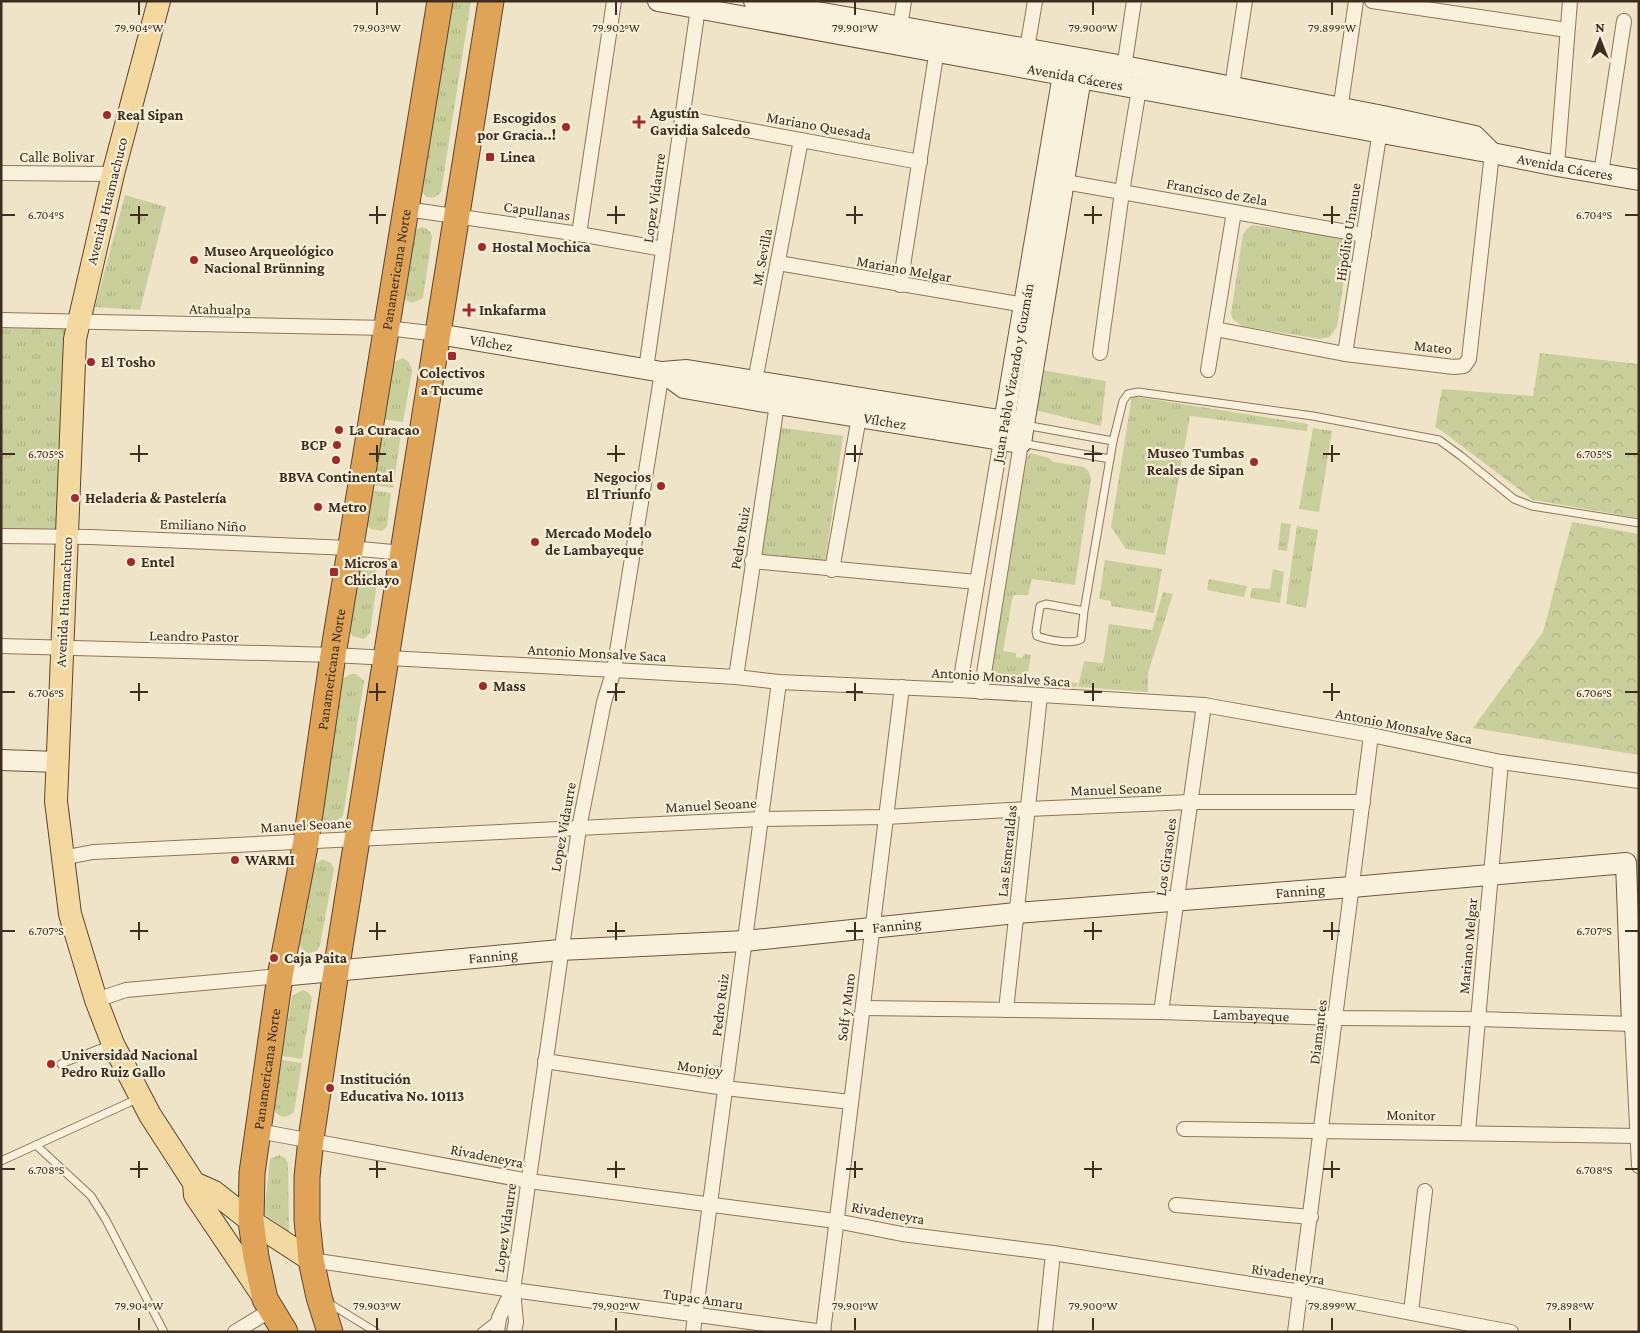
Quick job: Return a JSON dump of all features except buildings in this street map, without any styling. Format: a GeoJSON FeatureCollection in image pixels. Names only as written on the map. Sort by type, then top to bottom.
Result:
{"type":"FeatureCollection","features":[{"type":"Feature","properties":{"kind":"highway","name":"Panamericana Norte"},"geometry":{"type":"LineString","coordinates":[[285,1332],[268,1305],[256,1257],[251,1220],[252,1173],[280,976],[306,841],[350,548],[440,1]]}},
{"type":"Feature","properties":{"kind":"highway"},"geometry":{"type":"LineString","coordinates":[[330,1332],[319,1297],[311,1260],[307,1220],[307,1177],[311,1139],[402,553],[491,1]]}},
{"type":"Feature","properties":{"kind":"main road","name":"Avenida Huamachuco"},"geometry":{"type":"LineString","coordinates":[[159,1],[113,174],[75,339],[56,801],[70,914],[96,1000],[113,1044],[150,1115],[194,1183],[195,1195],[268,1305]]}},
{"type":"Feature","properties":{"kind":"main road"},"geometry":{"type":"LineString","coordinates":[[194,1183],[214,1192],[251,1220],[311,1260]]}},
{"type":"Feature","properties":{"kind":"street"},"geometry":{"type":"LineString","coordinates":[[579,234],[614,1]]}},
{"type":"Feature","properties":{"kind":"street","name":"Avenida Cáceres"},"geometry":{"type":"LineString","coordinates":[[658,1],[699,5],[756,6],[900,27],[938,43],[1027,49],[1073,67]]}},
{"type":"Feature","properties":{"kind":"street"},"geometry":{"type":"LineString","coordinates":[[900,27],[904,1]]}},
{"type":"Feature","properties":{"kind":"street"},"geometry":{"type":"LineString","coordinates":[[1027,49],[1035,1]]}},
{"type":"Feature","properties":{"kind":"street"},"geometry":{"type":"LineString","coordinates":[[1100,353],[1122,192],[1134,1]]}},
{"type":"Feature","properties":{"kind":"street"},"geometry":{"type":"LineString","coordinates":[[1232,86],[1245,1]]}},
{"type":"Feature","properties":{"kind":"street"},"geometry":{"type":"LineString","coordinates":[[1339,116],[1356,1]]}},
{"type":"Feature","properties":{"kind":"street"},"geometry":{"type":"LineString","coordinates":[[1372,1],[1567,30]]}},
{"type":"Feature","properties":{"kind":"street"},"geometry":{"type":"LineString","coordinates":[[1557,166],[1570,1]]}},
{"type":"Feature","properties":{"kind":"street","name":"Lopez Vidaurre"},"geometry":{"type":"LineString","coordinates":[[514,1332],[516,1322],[513,1290],[560,950],[579,828],[604,702],[614,670],[654,371],[663,249],[699,5]]}},
{"type":"Feature","properties":{"kind":"street","name":"Avenida Cáceres"},"geometry":{"type":"LineString","coordinates":[[756,6],[938,43],[1073,67],[1128,80],[1381,124],[1475,136],[1492,153],[1639,180]]}},
{"type":"Feature","properties":{"kind":"street"},"geometry":{"type":"LineString","coordinates":[[1601,174],[1624,21]]}},
{"type":"Feature","properties":{"kind":"street"},"geometry":{"type":"LineString","coordinates":[[900,285],[938,43]]}},
{"type":"Feature","properties":{"kind":"street","name":"Juan Pablo Vizcardo y Guzmán"},"geometry":{"type":"LineString","coordinates":[[981,692],[1065,182],[1073,67]]}},
{"type":"Feature","properties":{"kind":"street","name":"Juan Pablo Vizcardo y Guzmán"},"geometry":{"type":"LineString","coordinates":[[959,690],[1024,306],[1073,67]]}},
{"type":"Feature","properties":{"kind":"street","name":"Avenida Cáceres"},"geometry":{"type":"LineString","coordinates":[[1128,80],[1232,86],[1339,116]]}},
{"type":"Feature","properties":{"kind":"street","name":"Mariano Quesada"},"geometry":{"type":"LineString","coordinates":[[682,118],[920,162]]}},
{"type":"Feature","properties":{"kind":"street","name":"Hipólito Unanue"},"geometry":{"type":"LineString","coordinates":[[1344,354],[1381,124]]}},
{"type":"Feature","properties":{"kind":"street","name":"M. Sevilla"},"geometry":{"type":"LineString","coordinates":[[755,381],[801,140]]}},
{"type":"Feature","properties":{"kind":"street","name":"Mateo"},"geometry":{"type":"LineString","coordinates":[[1215,329],[1344,354],[1454,367],[1464,366],[1469,359],[1492,153]]}},
{"type":"Feature","properties":{"kind":"street","name":"Calle Bolivar"},"geometry":{"type":"LineString","coordinates":[[1,173],[113,174]]}},
{"type":"Feature","properties":{"kind":"street","name":"Francisco de Zela"},"geometry":{"type":"LineString","coordinates":[[1065,182],[1364,235]]}},
{"type":"Feature","properties":{"kind":"street","name":"Capullanas"},"geometry":{"type":"LineString","coordinates":[[406,209],[579,234],[663,249]]}},
{"type":"Feature","properties":{"kind":"street"},"geometry":{"type":"LineString","coordinates":[[1208,370],[1234,212]]}},
{"type":"Feature","properties":{"kind":"street","name":"Mariano Melgar"},"geometry":{"type":"LineString","coordinates":[[778,263],[1024,306]]}},
{"type":"Feature","properties":{"kind":"street","name":"Atahualpa"},"geometry":{"type":"LineString","coordinates":[[1,320],[386,328],[438,334]]}},
{"type":"Feature","properties":{"kind":"street","name":"Vílchez"},"geometry":{"type":"LineString","coordinates":[[438,334],[654,371],[687,370],[755,381],[1023,434]]}},
{"type":"Feature","properties":{"kind":"street","name":"Vílchez"},"geometry":{"type":"LineString","coordinates":[[654,371],[684,388],[777,404],[859,417],[1003,430]]}},
{"type":"Feature","properties":{"kind":"street","name":"Pedro Ruiz"},"geometry":{"type":"LineString","coordinates":[[736,677],[777,404]]}},
{"type":"Feature","properties":{"kind":"street"},"geometry":{"type":"LineString","coordinates":[[832,570],[859,417]]}},
{"type":"Feature","properties":{"kind":"street","name":"Emiliano Niño"},"geometry":{"type":"LineString","coordinates":[[1,536],[350,548],[402,553]]}},
{"type":"Feature","properties":{"kind":"street"},"geometry":{"type":"LineString","coordinates":[[752,562],[977,582]]}},
{"type":"Feature","properties":{"kind":"street","name":"Leandro Pastor"},"geometry":{"type":"LineString","coordinates":[[1,646],[386,658]]}},
{"type":"Feature","properties":{"kind":"street","name":"Antonio Monsalve Saca"},"geometry":{"type":"LineString","coordinates":[[386,658],[1204,705],[1371,735],[1501,762],[1639,781]]}},
{"type":"Feature","properties":{"kind":"street","name":"Pedro Ruiz"},"geometry":{"type":"LineString","coordinates":[[693,1332],[779,682]]}},
{"type":"Feature","properties":{"kind":"street","name":"Solf y Muro"},"geometry":{"type":"LineString","coordinates":[[823,1332],[902,687]]}},
{"type":"Feature","properties":{"kind":"street","name":"Las Esmeraldas"},"geometry":{"type":"LineString","coordinates":[[1006,1010],[1040,696]]}},
{"type":"Feature","properties":{"kind":"street","name":"Los Girasoles"},"geometry":{"type":"LineString","coordinates":[[1161,1012],[1204,705]]}},
{"type":"Feature","properties":{"kind":"street","name":"Diamantes"},"geometry":{"type":"LineString","coordinates":[[1295,1332],[1302,1292],[1371,735]]}},
{"type":"Feature","properties":{"kind":"street"},"geometry":{"type":"LineString","coordinates":[[1,760],[58,762]]}},
{"type":"Feature","properties":{"kind":"street","name":"Mariano Melgar"},"geometry":{"type":"LineString","coordinates":[[1468,1132],[1501,762]]}},
{"type":"Feature","properties":{"kind":"street","name":"Manuel Seoane"},"geometry":{"type":"LineString","coordinates":[[62,858],[93,852],[761,819],[886,817],[1190,802],[1363,802]]}},
{"type":"Feature","properties":{"kind":"street"},"geometry":{"type":"LineString","coordinates":[[1632,862],[1639,1166]]}},
{"type":"Feature","properties":{"kind":"street","name":"Fanning"},"geometry":{"type":"LineString","coordinates":[[96,1000],[126,990],[560,950],[745,941],[1016,913],[1177,899],[1352,887],[1632,862]]}},
{"type":"Feature","properties":{"kind":"street","name":"Lambayeque"},"geometry":{"type":"LineString","coordinates":[[863,1008],[1161,1012],[1336,1018],[1478,1019],[1636,1024]]}},
{"type":"Feature","properties":{"kind":"street","name":"Monjoy"},"geometry":{"type":"LineString","coordinates":[[545,1061],[725,1088],[851,1102]]}},
{"type":"Feature","properties":{"kind":"street","name":"Monitor"},"geometry":{"type":"LineString","coordinates":[[1184,1129],[1638,1136]]}},
{"type":"Feature","properties":{"kind":"street","name":"Rivadeneyra"},"geometry":{"type":"LineString","coordinates":[[258,1131],[311,1139],[529,1181],[836,1221],[902,1234],[1053,1253],[1302,1292],[1511,1332]]}},
{"type":"Feature","properties":{"kind":"street"},"geometry":{"type":"LineString","coordinates":[[1411,1312],[1425,1191]]}},
{"type":"Feature","properties":{"kind":"street"},"geometry":{"type":"LineString","coordinates":[[1176,1205],[1311,1217]]}},
{"type":"Feature","properties":{"kind":"street"},"geometry":{"type":"LineString","coordinates":[[1045,1332],[1053,1253]]}},
{"type":"Feature","properties":{"kind":"street","name":"Tupac Amaru"},"geometry":{"type":"LineString","coordinates":[[311,1260],[513,1290],[823,1332]]}},
{"type":"Feature","properties":{"kind":"street","name":"Lopez Vidaurre"},"geometry":{"type":"LineString","coordinates":[[498,1325],[513,1290]]}},
{"type":"Feature","properties":{"kind":"street"},"geometry":{"type":"LineString","coordinates":[[235,1332],[268,1305]]}},
{"type":"Feature","properties":{"kind":"lane"},"geometry":{"type":"LineString","coordinates":[[1084,611],[1046,604],[1040,606],[1037,636],[1043,639],[1076,642],[1081,639],[1084,611],[1113,441],[1123,401],[1128,394],[1138,392],[1313,416],[1439,440],[1462,456],[1514,500],[1532,506],[1639,523]]}},
{"type":"Feature","properties":{"kind":"lane","name":"Vílchez"},"geometry":{"type":"LineString","coordinates":[[1023,434],[1113,441]]}},
{"type":"Feature","properties":{"kind":"lane","name":"Vílchez"},"geometry":{"type":"LineString","coordinates":[[1023,434],[1110,459]]}},
{"type":"Feature","properties":{"kind":"lane"},"geometry":{"type":"LineString","coordinates":[[61,1064],[113,1044]]}},
{"type":"Feature","properties":{"kind":"lane"},"geometry":{"type":"LineString","coordinates":[[1,1161],[141,1097]]}},
{"type":"Feature","properties":{"kind":"lane"},"geometry":{"type":"LineString","coordinates":[[36,1145],[92,1196],[164,1332]]}},
{"type":"Feature","properties":{"kind":"lane"},"geometry":{"type":"LineString","coordinates":[[319,1297],[376,1332]]}},
{"type":"Feature","properties":{"kind":"lane"},"geometry":{"type":"LineString","coordinates":[[481,1332],[498,1325]]}},
{"type":"Feature","properties":{"kind":"green space"},"geometry":{"type":"Polygon","coordinates":[[[450,1],[471,1],[441,192],[433,197],[426,197],[421,190],[450,1]]]}},
{"type":"Feature","properties":{"kind":"green space"},"geometry":{"type":"Polygon","coordinates":[[[125,195],[166,207],[140,310],[95,307],[125,195]]]}},
{"type":"Feature","properties":{"kind":"green space"},"geometry":{"type":"Polygon","coordinates":[[[1252,225],[1335,236],[1345,242],[1348,253],[1337,327],[1330,337],[1320,339],[1242,326],[1233,319],[1231,314],[1243,234],[1252,225]]]}},
{"type":"Feature","properties":{"kind":"green space"},"geometry":{"type":"Polygon","coordinates":[[[422,227],[429,230],[432,237],[423,298],[412,303],[406,300],[403,295],[412,234],[422,227]]]}},
{"type":"Feature","properties":{"kind":"green space"},"geometry":{"type":"Polygon","coordinates":[[[1,320],[78,322],[67,537],[1,536],[1,320]]]}},
{"type":"Feature","properties":{"kind":"green space"},"geometry":{"type":"Polygon","coordinates":[[[1540,353],[1639,364],[1639,518],[1533,500],[1435,427],[1442,389],[1533,396],[1540,353]]]}},
{"type":"Feature","properties":{"kind":"green space"},"geometry":{"type":"Polygon","coordinates":[[[403,358],[409,362],[412,371],[403,422],[381,419],[391,363],[403,358]]]}},
{"type":"Feature","properties":{"kind":"green space"},"geometry":{"type":"Polygon","coordinates":[[[1041,370],[1106,381],[1101,426],[1035,410],[1041,370]]]}},
{"type":"Feature","properties":{"kind":"green space"},"geometry":{"type":"Polygon","coordinates":[[[1132,396],[1308,424],[1307,431],[1190,416],[1165,555],[1126,549],[1111,527],[1132,396]]]}},
{"type":"Feature","properties":{"kind":"green space"},"geometry":{"type":"Polygon","coordinates":[[[381,425],[402,428],[393,488],[372,485],[381,425]]]}},
{"type":"Feature","properties":{"kind":"green space"},"geometry":{"type":"Polygon","coordinates":[[[775,427],[843,436],[825,563],[755,556],[775,427]]]}},
{"type":"Feature","properties":{"kind":"green space"},"geometry":{"type":"Polygon","coordinates":[[[1313,428],[1332,431],[1319,512],[1299,509],[1313,428]]]}},
{"type":"Feature","properties":{"kind":"green space"},"geometry":{"type":"Polygon","coordinates":[[[1030,453],[1049,458],[1054,462],[1084,467],[1089,472],[1091,479],[1075,585],[1032,579],[1028,595],[1013,595],[1003,651],[1016,653],[1016,657],[1023,658],[1024,654],[1031,655],[1027,677],[1078,683],[1076,687],[989,681],[1027,457],[1030,453]]]}},
{"type":"Feature","properties":{"kind":"green space"},"geometry":{"type":"Polygon","coordinates":[[[370,490],[391,493],[387,527],[382,531],[371,529],[366,524],[370,490]]]}},
{"type":"Feature","properties":{"kind":"green space"},"geometry":{"type":"Polygon","coordinates":[[[1572,522],[1639,534],[1639,755],[1473,728],[1543,632],[1572,522]]]}},
{"type":"Feature","properties":{"kind":"green space"},"geometry":{"type":"Polygon","coordinates":[[[1281,523],[1291,524],[1287,551],[1278,550],[1281,523]]]}},
{"type":"Feature","properties":{"kind":"green space"},"geometry":{"type":"Polygon","coordinates":[[[1297,526],[1318,530],[1306,608],[1286,604],[1297,526]]]}},
{"type":"Feature","properties":{"kind":"green space"},"geometry":{"type":"Polygon","coordinates":[[[1105,560],[1162,569],[1154,613],[1111,606],[1111,601],[1099,599],[1105,560]]]}},
{"type":"Feature","properties":{"kind":"green space"},"geometry":{"type":"Polygon","coordinates":[[[370,568],[376,570],[378,575],[370,633],[364,639],[352,636],[349,629],[357,573],[362,569],[370,568]]]}},
{"type":"Feature","properties":{"kind":"green space"},"geometry":{"type":"Polygon","coordinates":[[[1273,569],[1284,572],[1280,603],[1250,598],[1252,588],[1270,589],[1273,569]]]}},
{"type":"Feature","properties":{"kind":"green space"},"geometry":{"type":"Polygon","coordinates":[[[1209,579],[1247,586],[1244,597],[1207,590],[1209,579]]]}},
{"type":"Feature","properties":{"kind":"green space"},"geometry":{"type":"Polygon","coordinates":[[[1163,592],[1173,594],[1148,673],[1148,692],[1078,687],[1084,661],[1103,663],[1109,624],[1152,630],[1163,592]]]}},
{"type":"Feature","properties":{"kind":"green space"},"geometry":{"type":"Polygon","coordinates":[[[351,674],[356,674],[364,681],[343,816],[335,822],[328,823],[321,816],[341,680],[351,674]]]}},
{"type":"Feature","properties":{"kind":"green space"},"geometry":{"type":"Polygon","coordinates":[[[322,859],[331,863],[334,869],[320,945],[317,951],[309,953],[304,952],[300,946],[300,941],[312,867],[322,859]]]}},
{"type":"Feature","properties":{"kind":"green space"},"geometry":{"type":"Polygon","coordinates":[[[303,990],[309,993],[312,998],[302,1059],[282,1056],[292,996],[303,990]]]}},
{"type":"Feature","properties":{"kind":"green space"},"geometry":{"type":"Polygon","coordinates":[[[282,1060],[302,1063],[294,1112],[288,1116],[280,1116],[273,1109],[282,1060]]]}},
{"type":"Feature","properties":{"kind":"green space"},"geometry":{"type":"Polygon","coordinates":[[[279,1155],[285,1158],[288,1164],[289,1232],[264,1214],[270,1159],[279,1155]]]}},
{"type":"Feature","properties":{"kind":"place","name":"Real Sipan"},"geometry":{"type":"Point","coordinates":[107,115]}},
{"type":"Feature","properties":{"kind":"place","name":"Agustín Gavidia Salcedo"},"geometry":{"type":"Point","coordinates":[639,122]}},
{"type":"Feature","properties":{"kind":"place","name":"Escogidos por Gracia..!"},"geometry":{"type":"Point","coordinates":[566,127]}},
{"type":"Feature","properties":{"kind":"place","name":"Linea"},"geometry":{"type":"Point","coordinates":[490,157]}},
{"type":"Feature","properties":{"kind":"place","name":"Hostal Mochica"},"geometry":{"type":"Point","coordinates":[482,247]}},
{"type":"Feature","properties":{"kind":"place","name":"Museo Arqueológico Nacional Brünning"},"geometry":{"type":"Point","coordinates":[194,260]}},
{"type":"Feature","properties":{"kind":"place","name":"Inkafarma"},"geometry":{"type":"Point","coordinates":[469,310]}},
{"type":"Feature","properties":{"kind":"place","name":"Colectivos a Tucume"},"geometry":{"type":"Point","coordinates":[452,356]}},
{"type":"Feature","properties":{"kind":"place","name":"El Tosho"},"geometry":{"type":"Point","coordinates":[91,362]}},
{"type":"Feature","properties":{"kind":"place","name":"La Curacao"},"geometry":{"type":"Point","coordinates":[339,430]}},
{"type":"Feature","properties":{"kind":"place","name":"BCP"},"geometry":{"type":"Point","coordinates":[337,445]}},
{"type":"Feature","properties":{"kind":"place","name":"BBVA Continental"},"geometry":{"type":"Point","coordinates":[336,460]}},
{"type":"Feature","properties":{"kind":"place","name":"Museo Tumbas Reales de Sipan"},"geometry":{"type":"Point","coordinates":[1254,462]}},
{"type":"Feature","properties":{"kind":"place","name":"Negocios El Triunfo"},"geometry":{"type":"Point","coordinates":[661,486]}},
{"type":"Feature","properties":{"kind":"place","name":"Heladeria & Pastelería"},"geometry":{"type":"Point","coordinates":[75,498]}},
{"type":"Feature","properties":{"kind":"place","name":"Metro"},"geometry":{"type":"Point","coordinates":[318,507]}},
{"type":"Feature","properties":{"kind":"place","name":"Mercado Modelo de Lambayeque"},"geometry":{"type":"Point","coordinates":[535,542]}},
{"type":"Feature","properties":{"kind":"place","name":"Entel"},"geometry":{"type":"Point","coordinates":[131,562]}},
{"type":"Feature","properties":{"kind":"place","name":"Micros a Chiclayo"},"geometry":{"type":"Point","coordinates":[334,572]}},
{"type":"Feature","properties":{"kind":"place","name":"Mass"},"geometry":{"type":"Point","coordinates":[483,686]}},
{"type":"Feature","properties":{"kind":"place","name":"WARMI"},"geometry":{"type":"Point","coordinates":[235,860]}},
{"type":"Feature","properties":{"kind":"place","name":"Caja Paita"},"geometry":{"type":"Point","coordinates":[274,958]}},
{"type":"Feature","properties":{"kind":"place","name":"Universidad Nacional Pedro Ruiz Gallo"},"geometry":{"type":"Point","coordinates":[51,1064]}},
{"type":"Feature","properties":{"kind":"place","name":"Institución Educativa No. 10113"},"geometry":{"type":"Point","coordinates":[330,1088]}}]}
